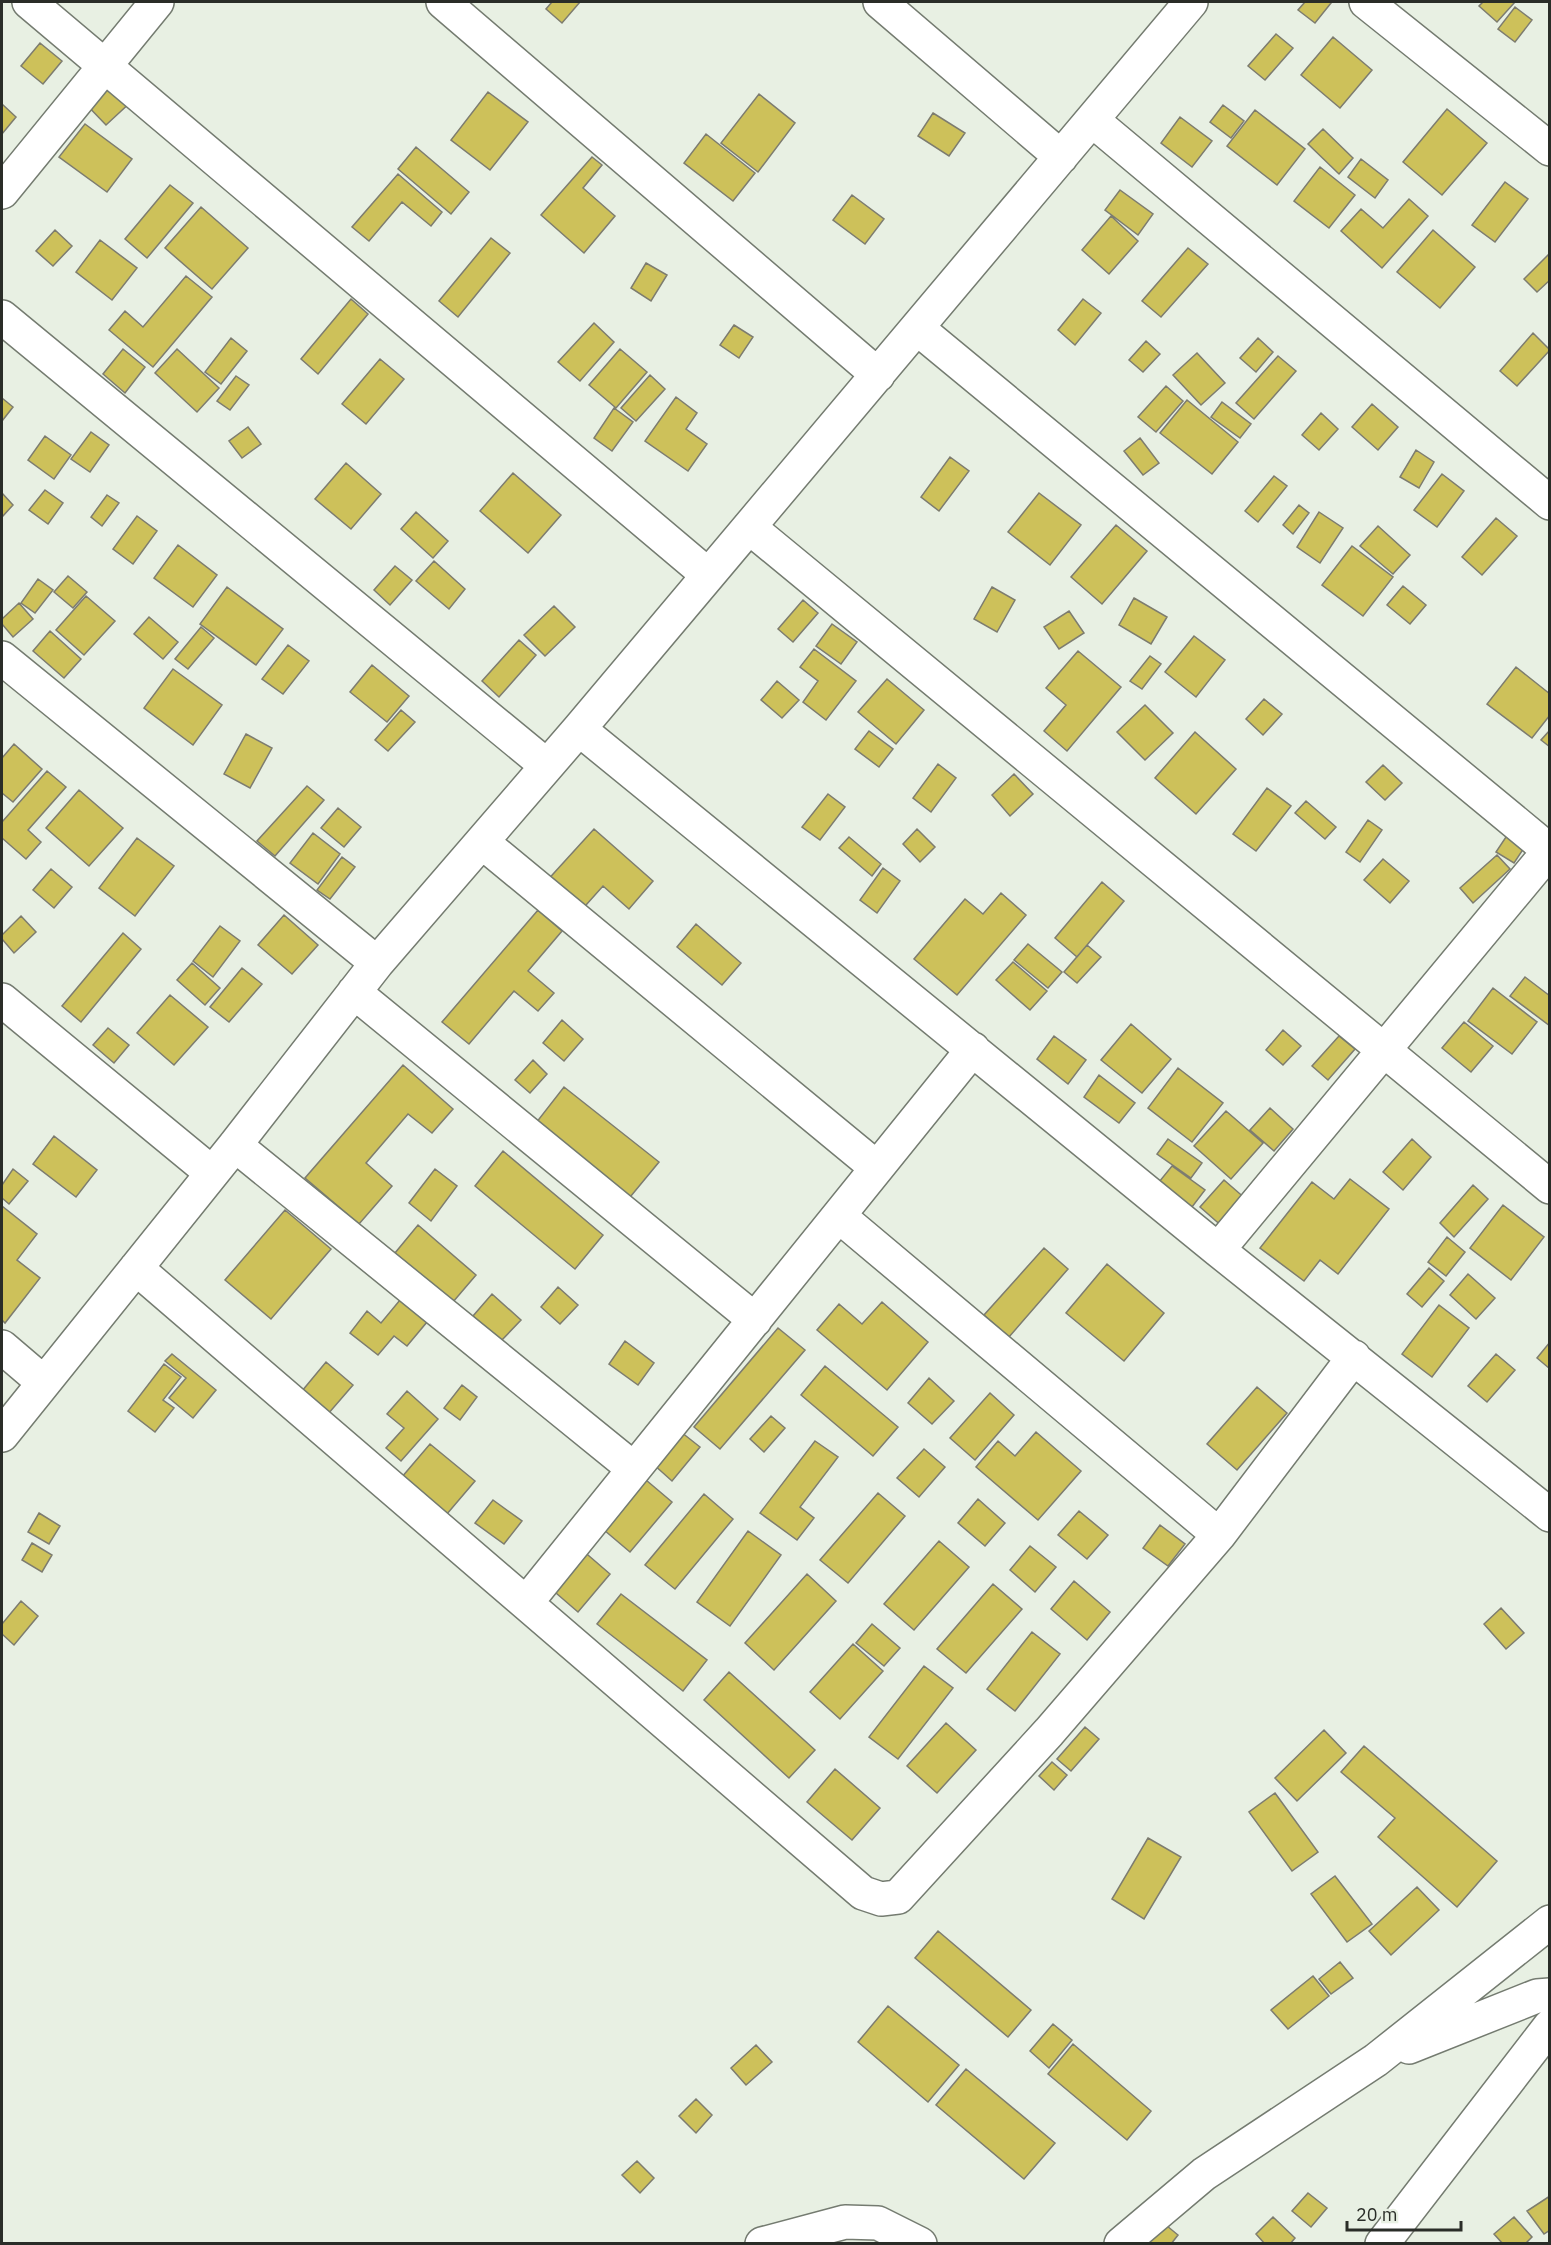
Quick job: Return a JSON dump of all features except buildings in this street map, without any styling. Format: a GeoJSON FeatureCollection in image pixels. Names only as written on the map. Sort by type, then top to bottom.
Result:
{"type":"FeatureCollection","features":[{"type":"Feature","properties":{"kind":"street"},"geometry":{"type":"LineString","coordinates":[[29,2],[708,575]]}},
{"type":"Feature","properties":{"kind":"street"},"geometry":{"type":"LineString","coordinates":[[2,192],[104,64],[157,2]]}},
{"type":"Feature","properties":{"kind":"street"},"geometry":{"type":"LineString","coordinates":[[443,2],[878,375]]}},
{"type":"Feature","properties":{"kind":"street"},"geometry":{"type":"LineString","coordinates":[[880,2],[1061,157]]}},
{"type":"Feature","properties":{"kind":"street"},"geometry":{"type":"LineString","coordinates":[[2,1435],[235,1145],[377,963],[579,729],[1191,2]]}},
{"type":"Feature","properties":{"kind":"street"},"geometry":{"type":"LineString","coordinates":[[1366,2],[1550,149]]}},
{"type":"Feature","properties":{"kind":"street"},"geometry":{"type":"LineString","coordinates":[[1092,120],[1550,503]]}},
{"type":"Feature","properties":{"kind":"street"},"geometry":{"type":"LineString","coordinates":[[2,317],[547,766]]}},
{"type":"Feature","properties":{"kind":"street"},"geometry":{"type":"LineString","coordinates":[[917,328],[1549,850],[1218,1250]]}},
{"type":"Feature","properties":{"kind":"street"},"geometry":{"type":"LineString","coordinates":[[749,527],[1550,1187]]}},
{"type":"Feature","properties":{"kind":"street"},"geometry":{"type":"LineString","coordinates":[[2,658],[377,963]]}},
{"type":"Feature","properties":{"kind":"street"},"geometry":{"type":"LineString","coordinates":[[579,729],[1218,1250],[1550,1515]]}},
{"type":"Feature","properties":{"kind":"street"},"geometry":{"type":"LineString","coordinates":[[482,843],[877,1168]]}},
{"type":"Feature","properties":{"kind":"street"},"geometry":{"type":"LineString","coordinates":[[354,992],[755,1320]]}},
{"type":"Feature","properties":{"kind":"street"},"geometry":{"type":"LineString","coordinates":[[2,1000],[212,1173]]}},
{"type":"Feature","properties":{"kind":"street"},"geometry":{"type":"LineString","coordinates":[[526,1603],[973,1049]]}},
{"type":"Feature","properties":{"kind":"street"},"geometry":{"type":"LineString","coordinates":[[235,1145],[634,1469]]}},
{"type":"Feature","properties":{"kind":"street"},"geometry":{"type":"LineString","coordinates":[[839,1216],[1219,1535]]}},
{"type":"Feature","properties":{"kind":"street"},"geometry":{"type":"LineString","coordinates":[[136,1268],[863,1893],[881,1899],[898,1897],[1049,1732],[1219,1535],[1354,1358]]}},
{"type":"Feature","properties":{"kind":"street"},"geometry":{"type":"LineString","coordinates":[[2,1347],[43,1382]]}},
{"type":"Feature","properties":{"kind":"street"},"geometry":{"type":"LineString","coordinates":[[1121,2244],[1204,2174],[1376,2060],[1550,1922]]}},
{"type":"Feature","properties":{"kind":"street"},"geometry":{"type":"LineString","coordinates":[[1376,2060],[1537,1996],[1550,1995]]}},
{"type":"Feature","properties":{"kind":"street"},"geometry":{"type":"LineString","coordinates":[[1382,2244],[1550,2026]]}},
{"type":"Feature","properties":{"kind":"street"},"geometry":{"type":"LineString","coordinates":[[762,2244],[845,2222],[878,2223],[920,2244]]}},
{"type":"Feature","properties":{"kind":"street"},"geometry":{"type":"LineString","coordinates":[[845,2222],[871,2244]]}}]}
